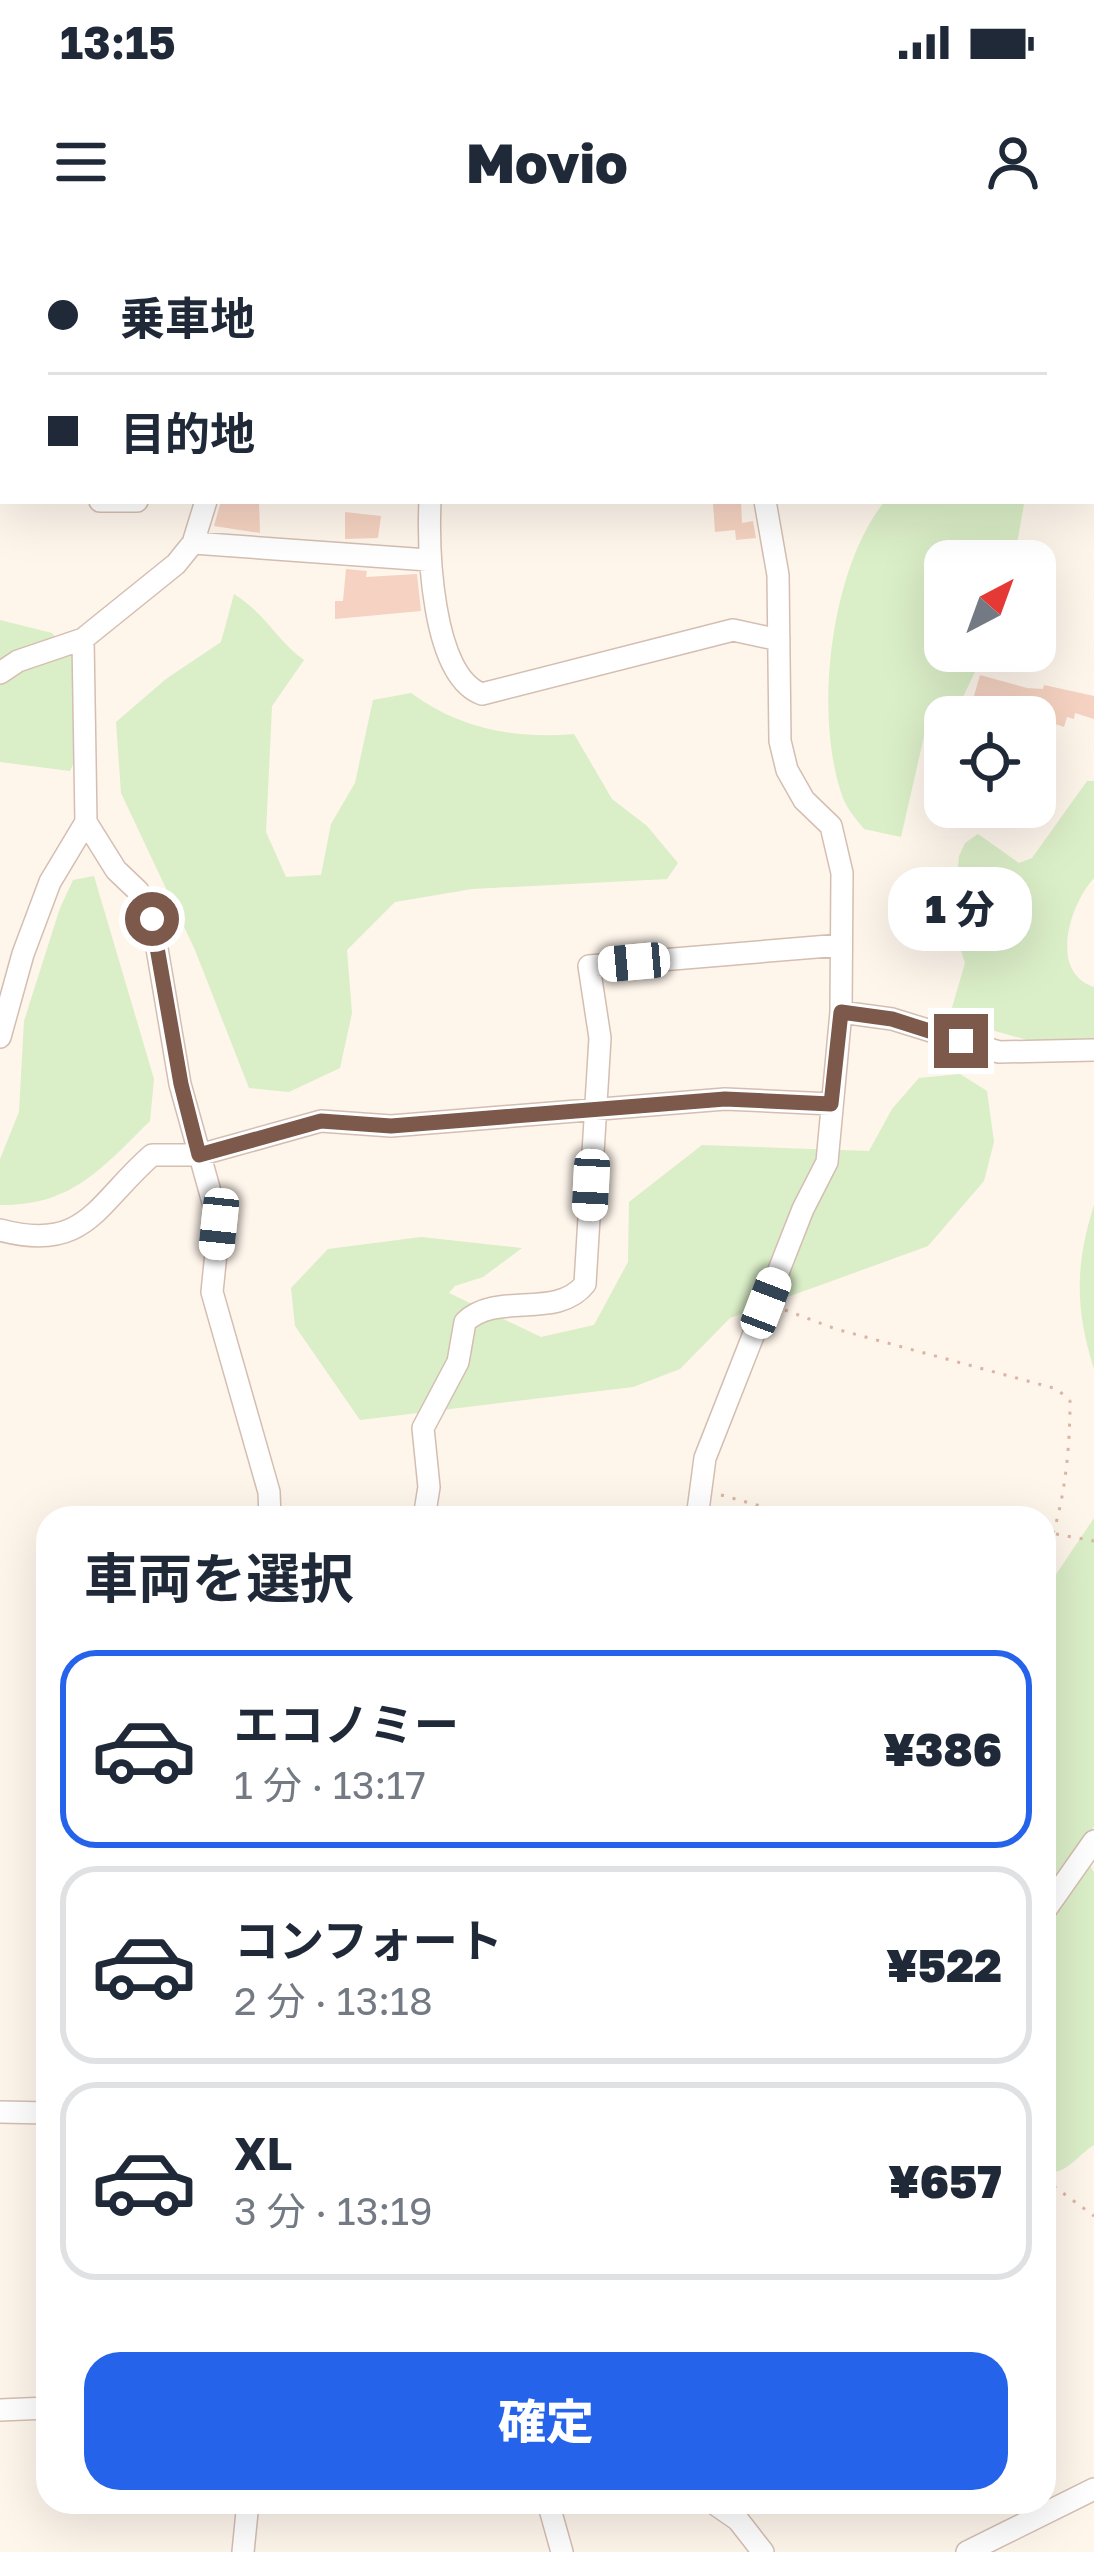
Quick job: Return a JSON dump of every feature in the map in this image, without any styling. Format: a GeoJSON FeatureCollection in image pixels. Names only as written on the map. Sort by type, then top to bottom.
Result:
{"type":"FeatureCollection","features":[{"type":"Feature","properties":{"kind":"street"},"geometry":{"type":"LineString","coordinates":[[0,674],[18,662],[83,639],[176,564],[193,543],[205,504]]}},
{"type":"Feature","properties":{"kind":"street"},"geometry":{"type":"LineString","coordinates":[[430,504],[428,560],[450,663],[471,690],[482,694],[733,631],[779,640]]}},
{"type":"Feature","properties":{"kind":"street"},"geometry":{"type":"LineString","coordinates":[[700,1506],[705,1458],[802,1209],[827,1162],[841,1012],[842,873],[832,826],[804,800],[780,741],[778,575],[766,504]]}},
{"type":"Feature","properties":{"kind":"street"},"geometry":{"type":"LineString","coordinates":[[193,543],[428,560]]}},
{"type":"Feature","properties":{"kind":"street"},"geometry":{"type":"LineString","coordinates":[[83,639],[86,822],[116,870],[138,891],[152,919],[181,1084],[219,1224],[212,1292],[270,1506]]}},
{"type":"Feature","properties":{"kind":"street"},"geometry":{"type":"LineString","coordinates":[[0,1037],[23,954],[50,883],[86,822]]}},
{"type":"Feature","properties":{"kind":"street"},"geometry":{"type":"LineString","coordinates":[[426,1506],[423,1428],[458,1362],[465,1322],[483,1311],[570,1298],[584,1284],[600,1039],[590,966],[842,945]]}},
{"type":"Feature","properties":{"kind":"street"},"geometry":{"type":"LineString","coordinates":[[841,1012],[892,1019],[999,1052],[1094,1050]]}},
{"type":"Feature","properties":{"kind":"street"},"geometry":{"type":"LineString","coordinates":[[0,1230],[31,1238],[64,1235],[92,1220],[152,1155],[199,1155],[321,1121],[391,1126],[725,1099],[831,1104]]}},
{"type":"Feature","properties":{"kind":"street"},"geometry":{"type":"LineString","coordinates":[[1056,1895],[1094,1840]]}},
{"type":"Feature","properties":{"kind":"street"},"geometry":{"type":"LineString","coordinates":[[0,2112],[36,2113]]}},
{"type":"Feature","properties":{"kind":"street"},"geometry":{"type":"LineString","coordinates":[[0,2410],[36,2408]]}},
{"type":"Feature","properties":{"kind":"street"},"geometry":{"type":"LineString","coordinates":[[1056,2508],[1094,2489]]}},
{"type":"Feature","properties":{"kind":"street"},"geometry":{"type":"LineString","coordinates":[[243,2552],[247,2514]]}},
{"type":"Feature","properties":{"kind":"street"},"geometry":{"type":"LineString","coordinates":[[551,2514],[562,2552]]}},
{"type":"Feature","properties":{"kind":"street"},"geometry":{"type":"LineString","coordinates":[[729,2514],[763,2552]]}},
{"type":"Feature","properties":{"kind":"street"},"geometry":{"type":"LineString","coordinates":[[967,2552],[1044,2514]]}},
{"type":"Feature","properties":{"kind":"path"},"geometry":{"type":"LineString","coordinates":[[766,1303],[836,1329],[1057,1389],[1070,1401],[1070,1432],[1056,1521]]}},
{"type":"Feature","properties":{"kind":"path"},"geometry":{"type":"LineString","coordinates":[[702,1490],[757,1506]]}},
{"type":"Feature","properties":{"kind":"path"},"geometry":{"type":"LineString","coordinates":[[1056,1534],[1094,1541]]}},
{"type":"Feature","properties":{"kind":"path"},"geometry":{"type":"LineString","coordinates":[[1056,2188],[1094,2216]]}},
{"type":"Feature","properties":{"kind":"green space"},"geometry":{"type":"Polygon","coordinates":[[[883,504],[1024,504],[1018,540],[924,540],[924,672],[975,672],[963,696],[924,696],[924,736],[901,837],[864,829],[843,798],[834,765],[829,727],[832,644],[851,564],[883,504]]]}},
{"type":"Feature","properties":{"kind":"green space"},"geometry":{"type":"Polygon","coordinates":[[[234,594],[304,660],[272,706],[266,832],[286,877],[321,875],[331,824],[355,783],[373,700],[411,693],[448,715],[488,729],[574,734],[612,799],[647,826],[678,863],[667,879],[472,889],[395,902],[347,950],[352,1013],[340,1068],[289,1092],[249,1088],[195,950],[121,793],[116,722],[166,679],[221,642],[234,594]]]}},
{"type":"Feature","properties":{"kind":"green space"},"geometry":{"type":"Polygon","coordinates":[[[0,620],[52,633],[73,659],[77,756],[70,771],[0,762],[0,620]]]}},
{"type":"Feature","properties":{"kind":"green space"},"geometry":{"type":"Polygon","coordinates":[[[1087,781],[1094,781],[1094,878],[1071,920],[1067,953],[1080,979],[1094,987],[1094,1039],[1038,1043],[949,1018],[965,963],[953,926],[959,856],[965,843],[978,834],[1019,863],[1032,858],[1087,781]]]}},
{"type":"Feature","properties":{"kind":"green space"},"geometry":{"type":"Polygon","coordinates":[[[94,876],[154,1079],[150,1121],[84,1181],[47,1199],[0,1205],[0,1159],[19,1112],[24,1021],[73,880],[94,876]]]}},
{"type":"Feature","properties":{"kind":"green space"},"geometry":{"type":"Polygon","coordinates":[[[960,1074],[987,1091],[994,1142],[984,1181],[928,1246],[730,1318],[680,1369],[633,1387],[360,1420],[295,1326],[291,1288],[328,1249],[421,1237],[522,1248],[483,1277],[455,1286],[449,1293],[541,1337],[594,1325],[628,1262],[629,1202],[702,1145],[869,1151],[892,1109],[919,1078],[960,1074]]]}},
{"type":"Feature","properties":{"kind":"green space"},"geometry":{"type":"Polygon","coordinates":[[[1094,1205],[1094,1369],[1083,1326],[1080,1287],[1083,1248],[1094,1205]]]}},
{"type":"Feature","properties":{"kind":"green space"},"geometry":{"type":"Polygon","coordinates":[[[1094,1518],[1094,1826],[1080,1851],[1094,1872],[1094,2145],[1056,2171],[1056,1574],[1094,1518]]]}},
{"type":"Feature","properties":{"kind":"building"},"geometry":{"type":"Polygon","coordinates":[[[220,504],[259,504],[260,533],[214,526],[220,504]]]}},
{"type":"Feature","properties":{"kind":"building"},"geometry":{"type":"Polygon","coordinates":[[[713,504],[741,504],[742,523],[753,521],[756,538],[736,540],[735,530],[715,532],[713,504]]]}},
{"type":"Feature","properties":{"kind":"building"},"geometry":{"type":"Polygon","coordinates":[[[345,512],[381,516],[378,538],[345,539],[345,512]]]}},
{"type":"Feature","properties":{"kind":"building"},"geometry":{"type":"Polygon","coordinates":[[[346,569],[367,571],[366,577],[417,574],[421,611],[335,619],[335,601],[343,601],[346,569]]]}},
{"type":"Feature","properties":{"kind":"building"},"geometry":{"type":"Polygon","coordinates":[[[980,675],[1027,688],[1043,689],[1044,685],[1094,696],[1094,719],[1075,713],[1074,719],[1067,717],[1064,727],[1056,724],[1056,696],[974,696],[980,675]]]}},
{"type":"Feature","properties":{"kind":"route"},"geometry":{"type":"LineString","coordinates":[[152,919],[181,1084],[199,1155],[321,1121],[391,1126],[725,1099],[831,1104],[841,1012],[892,1019],[961,1041]]}}]}
